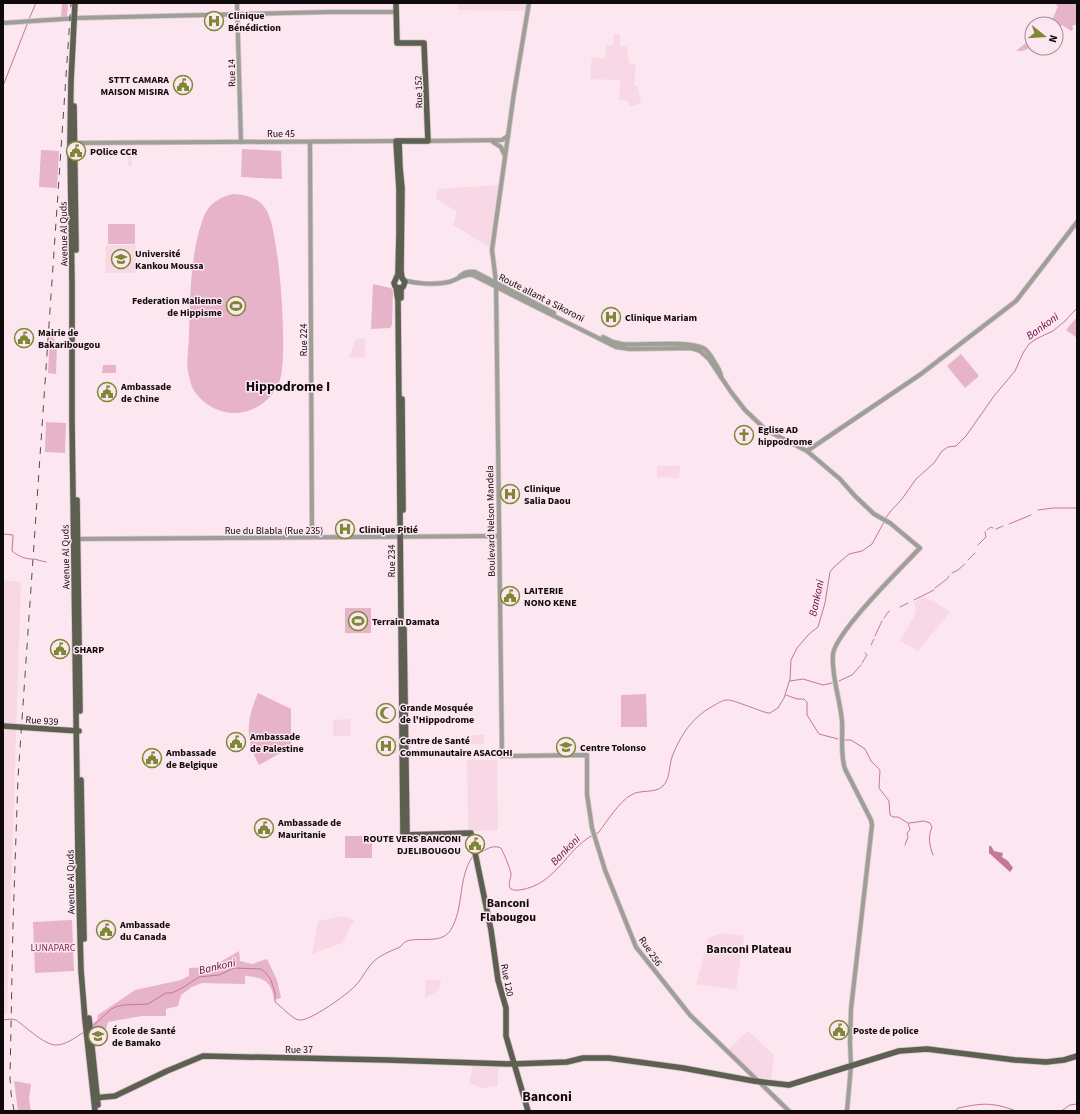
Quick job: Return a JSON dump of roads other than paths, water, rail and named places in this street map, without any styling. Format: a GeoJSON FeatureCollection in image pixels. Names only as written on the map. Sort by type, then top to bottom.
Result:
{"type":"FeatureCollection","features":[{"type":"Feature","properties":{"kind":"main road","name":"Avenue Al Quds"},"geometry":{"type":"LineString","coordinates":[[75,3],[76,18],[73,143],[81,970],[97,1111]]}},
{"type":"Feature","properties":{"kind":"main road","name":"Avenue Al Quds"},"geometry":{"type":"LineString","coordinates":[[76,18],[79,3]]}},
{"type":"Feature","properties":{"kind":"main road"},"geometry":{"type":"LineString","coordinates":[[397,3],[396,12],[398,43]]}},
{"type":"Feature","properties":{"kind":"main road"},"geometry":{"type":"LineString","coordinates":[[397,3],[398,43]]}},
{"type":"Feature","properties":{"kind":"main road","name":"Rue 152"},"geometry":{"type":"LineString","coordinates":[[398,43],[424,43],[428,141]]}},
{"type":"Feature","properties":{"kind":"main road","name":"Rue 45"},"geometry":{"type":"LineString","coordinates":[[397,141],[428,141]]}},
{"type":"Feature","properties":{"kind":"main road","name":"Rue 234"},"geometry":{"type":"LineString","coordinates":[[397,141],[397,172],[399,189],[398,270],[400,283],[398,301],[405,835]]}},
{"type":"Feature","properties":{"kind":"main road","name":"Rue 939"},"geometry":{"type":"LineString","coordinates":[[3,726],[78,731]]}},
{"type":"Feature","properties":{"kind":"main road","name":"Rue 120"},"geometry":{"type":"LineString","coordinates":[[405,835],[471,834],[493,943],[498,980],[506,1008],[506,1036],[528,1111]]}},
{"type":"Feature","properties":{"kind":"main road","name":"Rue 37"},"geometry":{"type":"LineString","coordinates":[[96,1098],[115,1096],[167,1070],[203,1056],[513,1064],[567,1062],[583,1058],[609,1058],[683,1068],[754,1081],[790,1085],[899,1050],[918,1049],[1022,1060],[1060,1061],[1077,1056]]}},
{"type":"Feature","properties":{"kind":"street","name":"Rue 14"},"geometry":{"type":"LineString","coordinates":[[237,3],[241,142]]}},
{"type":"Feature","properties":{"kind":"street","name":"Boulevard Nelson Mandela"},"geometry":{"type":"LineString","coordinates":[[529,3],[492,250],[496,284],[502,756],[587,755]]}},
{"type":"Feature","properties":{"kind":"street"},"geometry":{"type":"LineString","coordinates":[[3,24],[76,18],[396,12]]}},
{"type":"Feature","properties":{"kind":"street","name":"Rue 45"},"geometry":{"type":"LineString","coordinates":[[428,141],[491,141],[502,140],[508,136]]}},
{"type":"Feature","properties":{"kind":"street","name":"Rue 45"},"geometry":{"type":"LineString","coordinates":[[73,143],[397,141]]}},
{"type":"Feature","properties":{"kind":"street"},"geometry":{"type":"LineString","coordinates":[[491,141],[501,147],[505,156]]}},
{"type":"Feature","properties":{"kind":"street","name":"Rue 224"},"geometry":{"type":"LineString","coordinates":[[310,142],[312,537]]}},
{"type":"Feature","properties":{"kind":"street"},"geometry":{"type":"LineString","coordinates":[[807,451],[921,374],[1016,301],[1077,222]]}},
{"type":"Feature","properties":{"kind":"street","name":"Route allant a Sikoroni"},"geometry":{"type":"LineString","coordinates":[[400,283],[447,282],[470,271],[616,343],[630,345],[691,344],[702,348],[707,351],[712,358],[721,373],[721,378]]}},
{"type":"Feature","properties":{"kind":"street"},"geometry":{"type":"LineString","coordinates":[[496,284],[616,347],[630,349],[691,348],[700,351],[709,359],[718,374],[745,410],[766,430],[807,451],[840,480],[874,514],[890,523],[920,548],[842,634],[833,656],[842,720],[841,741],[843,764],[871,820],[872,825],[851,1009],[851,1066],[847,1111]]}},
{"type":"Feature","properties":{"kind":"street","name":"Rue du Blabla (Rue 235)"},"geometry":{"type":"LineString","coordinates":[[76,539],[499,536]]}},
{"type":"Feature","properties":{"kind":"street","name":"Rue 256"},"geometry":{"type":"LineString","coordinates":[[587,755],[588,812],[610,885],[636,947],[690,1015],[725,1050],[760,1081],[789,1111]]}},
{"type":"Feature","properties":{"kind":"waterway"},"geometry":{"type":"LineString","coordinates":[[29,19],[36,3]]}},
{"type":"Feature","properties":{"kind":"waterway"},"geometry":{"type":"LineString","coordinates":[[3,86],[28,22]]}},
{"type":"Feature","properties":{"kind":"waterway","name":"Bankoni"},"geometry":{"type":"LineString","coordinates":[[885,519],[916,479],[934,463],[942,451],[948,447],[956,446],[966,436],[994,396],[1015,371],[1029,344],[1053,331],[1077,308]]}},
{"type":"Feature","properties":{"kind":"waterway"},"geometry":{"type":"LineString","coordinates":[[1038,510],[1053,508],[1077,508]]}},
{"type":"Feature","properties":{"kind":"waterway"},"geometry":{"type":"LineString","coordinates":[[1009,524],[1031,515]]}},
{"type":"Feature","properties":{"kind":"waterway","name":"Bankoni"},"geometry":{"type":"LineString","coordinates":[[596,834],[618,806],[631,795],[639,792],[656,790],[663,786],[667,780],[672,757],[679,742],[693,721],[706,710],[720,702],[727,700],[768,713],[778,708],[784,698],[790,679],[791,660],[797,648],[809,634],[818,627],[825,603],[830,572],[849,554],[862,551],[872,544],[884,522]]}},
{"type":"Feature","properties":{"kind":"waterway"},"geometry":{"type":"LineString","coordinates":[[996,529],[1003,526]]}},
{"type":"Feature","properties":{"kind":"waterway"},"geometry":{"type":"LineString","coordinates":[[987,530],[991,527],[993,528]]}},
{"type":"Feature","properties":{"kind":"waterway"},"geometry":{"type":"LineString","coordinates":[[978,545],[986,537],[985,532]]}},
{"type":"Feature","properties":{"kind":"waterway"},"geometry":{"type":"LineString","coordinates":[[3,534],[13,535],[12,551],[22,557],[32,559]]}},
{"type":"Feature","properties":{"kind":"waterway"},"geometry":{"type":"LineString","coordinates":[[968,560],[975,553]]}},
{"type":"Feature","properties":{"kind":"waterway"},"geometry":{"type":"LineString","coordinates":[[34,559],[46,562]]}},
{"type":"Feature","properties":{"kind":"waterway"},"geometry":{"type":"LineString","coordinates":[[952,573],[965,564]]}},
{"type":"Feature","properties":{"kind":"waterway"},"geometry":{"type":"LineString","coordinates":[[935,588],[949,576]]}},
{"type":"Feature","properties":{"kind":"waterway"},"geometry":{"type":"LineString","coordinates":[[914,600],[934,590]]}},
{"type":"Feature","properties":{"kind":"waterway"},"geometry":{"type":"LineString","coordinates":[[900,607],[908,603]]}},
{"type":"Feature","properties":{"kind":"waterway"},"geometry":{"type":"LineString","coordinates":[[884,618],[889,611]]}},
{"type":"Feature","properties":{"kind":"waterway"},"geometry":{"type":"LineString","coordinates":[[875,636],[882,621]]}},
{"type":"Feature","properties":{"kind":"waterway"},"geometry":{"type":"LineString","coordinates":[[871,645],[874,639]]}},
{"type":"Feature","properties":{"kind":"waterway"},"geometry":{"type":"LineString","coordinates":[[862,663],[867,655],[865,653]]}},
{"type":"Feature","properties":{"kind":"waterway"},"geometry":{"type":"LineString","coordinates":[[839,681],[852,675],[861,665]]}},
{"type":"Feature","properties":{"kind":"waterway"},"geometry":{"type":"LineString","coordinates":[[790,681],[803,679],[823,685],[832,683]]}},
{"type":"Feature","properties":{"kind":"waterway"},"geometry":{"type":"LineString","coordinates":[[786,695],[797,699],[804,699],[807,702],[807,715],[819,734],[838,739]]}},
{"type":"Feature","properties":{"kind":"waterway"},"geometry":{"type":"LineString","coordinates":[[844,740],[851,740],[865,749],[871,761],[880,770],[879,788],[889,801],[890,815],[893,817],[898,817],[908,823],[910,830],[907,833],[908,837],[905,845]]}},
{"type":"Feature","properties":{"kind":"waterway"},"geometry":{"type":"LineString","coordinates":[[909,823],[924,821],[930,823],[932,827],[930,841],[933,855]]}},
{"type":"Feature","properties":{"kind":"waterway","name":"Bankoni"},"geometry":{"type":"LineString","coordinates":[[478,854],[492,847],[501,848],[511,874],[509,884],[510,887],[513,890],[520,890],[533,887],[543,881],[552,874],[583,841],[593,835]]}},
{"type":"Feature","properties":{"kind":"waterway","name":"Bankoni"},"geometry":{"type":"LineString","coordinates":[[92,1027],[115,1007],[123,1005],[148,1004],[166,993],[172,993],[184,987],[199,977],[219,975],[234,968],[261,969],[271,980],[275,993],[275,1002],[296,1019],[299,1020],[311,1017],[337,1001],[351,990],[373,962],[383,955],[400,947],[407,941],[436,939],[446,935],[455,922],[465,874],[473,856]]}},
{"type":"Feature","properties":{"kind":"waterway","name":"Bankoni"},"geometry":{"type":"LineString","coordinates":[[3,1020],[16,1020],[40,1039],[56,1045],[67,1042],[84,1032]]}},
{"type":"Feature","properties":{"kind":"waterway"},"geometry":{"type":"LineString","coordinates":[[955,1111],[958,1108],[987,1104],[1016,1111]]}},
{"type":"Feature","properties":{"kind":"waterway"},"geometry":{"type":"LineString","coordinates":[[1061,1111],[1070,1105],[1077,1104]]}},
{"type":"Feature","properties":{"kind":"railway"},"geometry":{"type":"LineString","coordinates":[[14,1111],[10,1078],[18,778],[71,3]]}},
{"type":"Feature","properties":{"kind":"place","name":"Clinique Bénédiction"},"geometry":{"type":"Point","coordinates":[214,21]}},
{"type":"Feature","properties":{"kind":"place","name":"STTT CAMARA MAISON MISIRA"},"geometry":{"type":"Point","coordinates":[183,85]}},
{"type":"Feature","properties":{"kind":"place","name":"POlice CCR"},"geometry":{"type":"Point","coordinates":[76,151]}},
{"type":"Feature","properties":{"kind":"place","name":"Université Kankou Moussa"},"geometry":{"type":"Point","coordinates":[121,259]}},
{"type":"Feature","properties":{"kind":"place","name":"Federation Malienne de Hippisme"},"geometry":{"type":"Point","coordinates":[236,306]}},
{"type":"Feature","properties":{"kind":"place","name":"Clinique Mariam"},"geometry":{"type":"Point","coordinates":[611,317]}},
{"type":"Feature","properties":{"kind":"place","name":"Mairie de Bakaribougou"},"geometry":{"type":"Point","coordinates":[24,338]}},
{"type":"Feature","properties":{"kind":"place","name":"Ambassade de Chine"},"geometry":{"type":"Point","coordinates":[107,392]}},
{"type":"Feature","properties":{"kind":"place","name":"Eglise AD hippodrome"},"geometry":{"type":"Point","coordinates":[744,435]}},
{"type":"Feature","properties":{"kind":"place","name":"Clinique Salia Daou"},"geometry":{"type":"Point","coordinates":[510,494]}},
{"type":"Feature","properties":{"kind":"place","name":"Clinique Pitié"},"geometry":{"type":"Point","coordinates":[345,529]}},
{"type":"Feature","properties":{"kind":"place","name":"LAITERIE NONO KENE"},"geometry":{"type":"Point","coordinates":[510,596]}},
{"type":"Feature","properties":{"kind":"place","name":"Terrain Damata"},"geometry":{"type":"Point","coordinates":[358,621]}},
{"type":"Feature","properties":{"kind":"place","name":"SHARP"},"geometry":{"type":"Point","coordinates":[60,649]}},
{"type":"Feature","properties":{"kind":"place","name":"Grande Mosquée de l'Hippodrome"},"geometry":{"type":"Point","coordinates":[386,713]}},
{"type":"Feature","properties":{"kind":"place","name":"Ambassade de Palestine"},"geometry":{"type":"Point","coordinates":[236,742]}},
{"type":"Feature","properties":{"kind":"place","name":"Centre de Santé Communautaire ASACOHI"},"geometry":{"type":"Point","coordinates":[386,746]}},
{"type":"Feature","properties":{"kind":"place","name":"Centre Tolonso"},"geometry":{"type":"Point","coordinates":[566,747]}},
{"type":"Feature","properties":{"kind":"place","name":"Ambassade de Belgique"},"geometry":{"type":"Point","coordinates":[152,758]}},
{"type":"Feature","properties":{"kind":"place","name":"Ambassade de Mauritanie"},"geometry":{"type":"Point","coordinates":[264,828]}},
{"type":"Feature","properties":{"kind":"place","name":"ROUTE VERS BANCONI DJELIBOUGOU"},"geometry":{"type":"Point","coordinates":[475,844]}},
{"type":"Feature","properties":{"kind":"place","name":"Ambassade du Canada"},"geometry":{"type":"Point","coordinates":[106,930]}},
{"type":"Feature","properties":{"kind":"place","name":"Poste de police"},"geometry":{"type":"Point","coordinates":[839,1030]}},
{"type":"Feature","properties":{"kind":"place","name":"École de Santé de Bamako"},"geometry":{"type":"Point","coordinates":[98,1036]}},
{"type":"Feature","properties":{"kind":"district","name":"Hippodrome I"},"geometry":{"type":"Point","coordinates":[288,386]}},
{"type":"Feature","properties":{"kind":"district","name":"Banconi Flabougou"},"geometry":{"type":"Point","coordinates":[508,910]}},
{"type":"Feature","properties":{"kind":"district","name":"Banconi Plateau"},"geometry":{"type":"Point","coordinates":[749,949]}},
{"type":"Feature","properties":{"kind":"district","name":"Banconi"},"geometry":{"type":"Point","coordinates":[547,1096]}},
{"type":"Feature","properties":{"kind":"park label","name":"LUNAPARC"},"geometry":{"type":"Point","coordinates":[53,947]}}]}
